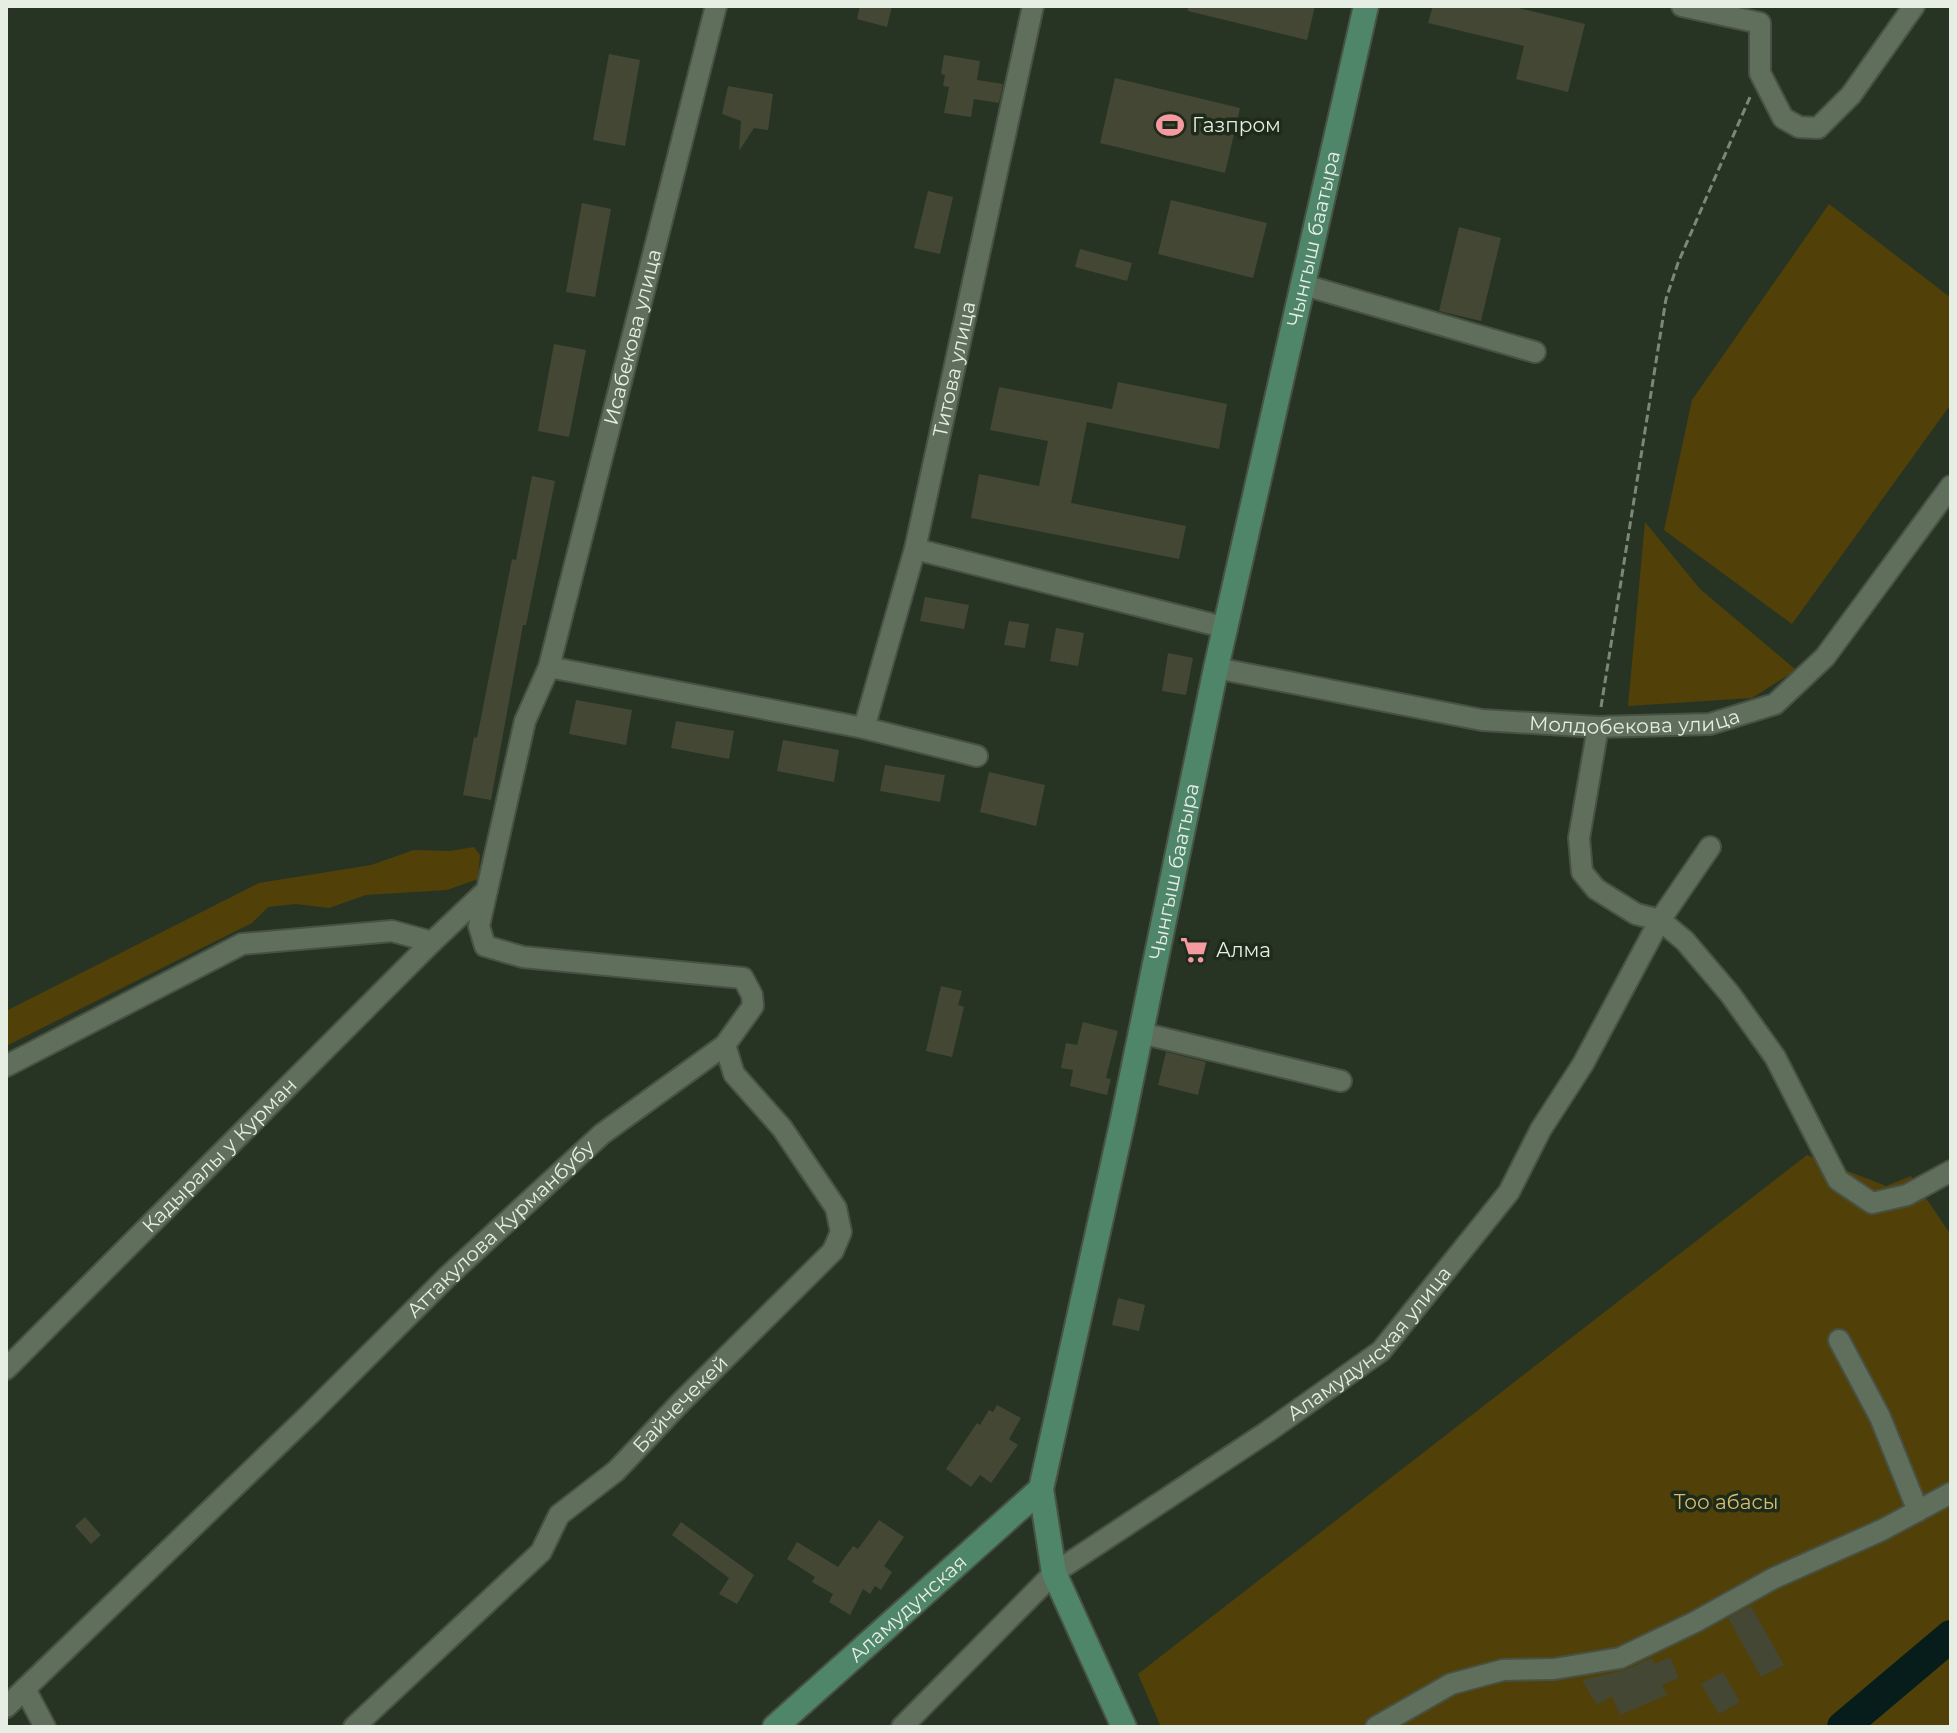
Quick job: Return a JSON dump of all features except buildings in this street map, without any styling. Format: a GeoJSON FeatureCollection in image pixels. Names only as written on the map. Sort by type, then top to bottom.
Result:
{"type":"FeatureCollection","features":[{"type":"Feature","properties":{"kind":"main road","name":"Чынгыш баатыра"},"geometry":{"type":"LineString","coordinates":[[1124,1727],[1054,1573],[1041,1489],[1141,1033],[1216,668],[1366,6]]}},
{"type":"Feature","properties":{"kind":"main road","name":"Аламудунская"},"geometry":{"type":"LineString","coordinates":[[775,1727],[1041,1489]]}},
{"type":"Feature","properties":{"kind":"street","name":"Исабекова улица"},"geometry":{"type":"LineString","coordinates":[[487,890],[525,721],[549,667],[716,6]]}},
{"type":"Feature","properties":{"kind":"street","name":"Титова улица"},"geometry":{"type":"LineString","coordinates":[[864,728],[915,549],[1033,6]]}},
{"type":"Feature","properties":{"kind":"street"},"geometry":{"type":"LineString","coordinates":[[1682,6],[1760,23],[1760,73],[1783,118],[1799,127],[1818,128],[1851,95],[1914,6]]}},
{"type":"Feature","properties":{"kind":"street"},"geometry":{"type":"LineString","coordinates":[[1304,285],[1535,352]]}},
{"type":"Feature","properties":{"kind":"street","name":"Молдобекова улица"},"geometry":{"type":"LineString","coordinates":[[1216,668],[1482,720],[1598,727],[1710,724],[1775,704],[1825,657],[1951,486]]}},
{"type":"Feature","properties":{"kind":"street"},"geometry":{"type":"LineString","coordinates":[[915,549],[1227,628]]}},
{"type":"Feature","properties":{"kind":"street"},"geometry":{"type":"LineString","coordinates":[[549,667],[864,728],[977,756]]}},
{"type":"Feature","properties":{"kind":"street"},"geometry":{"type":"LineString","coordinates":[[1598,727],[1579,838],[1582,872],[1596,889],[1609,898],[1636,914],[1660,920],[1685,941],[1730,994],[1775,1057],[1838,1180],[1872,1203],[1907,1195],[1951,1171]]}},
{"type":"Feature","properties":{"kind":"street","name":"Аламудунская улица"},"geometry":{"type":"LineString","coordinates":[[902,1727],[1054,1573],[1267,1432],[1381,1351],[1509,1192],[1541,1129],[1583,1064],[1660,920],[1710,847]]}},
{"type":"Feature","properties":{"kind":"street","name":"Кадыралы у Курман"},"geometry":{"type":"LineString","coordinates":[[6,1369],[487,890]]}},
{"type":"Feature","properties":{"kind":"street","name":"Аттакулова Курманбубу"},"geometry":{"type":"LineString","coordinates":[[6,1707],[460,1265],[602,1134],[725,1045],[753,1006],[752,995],[743,978],[523,957],[485,946],[479,926],[487,890]]}},
{"type":"Feature","properties":{"kind":"street"},"geometry":{"type":"LineString","coordinates":[[6,1066],[242,944],[392,931],[432,942]]}},
{"type":"Feature","properties":{"kind":"street"},"geometry":{"type":"LineString","coordinates":[[1141,1033],[1341,1081]]}},
{"type":"Feature","properties":{"kind":"street","name":"Байчечекей"},"geometry":{"type":"LineString","coordinates":[[354,1727],[541,1552],[559,1515],[616,1471],[833,1251],[841,1232],[836,1208],[782,1128],[734,1074],[725,1045]]}},
{"type":"Feature","properties":{"kind":"street"},"geometry":{"type":"LineString","coordinates":[[1839,1340],[1880,1417],[1918,1511]]}},
{"type":"Feature","properties":{"kind":"street"},"geometry":{"type":"LineString","coordinates":[[1376,1727],[1451,1684],[1503,1670],[1554,1669],[1620,1658],[1695,1622],[1774,1578],[1882,1530],[1951,1493]]}},
{"type":"Feature","properties":{"kind":"street"},"geometry":{"type":"LineString","coordinates":[[25,1689],[45,1727]]}},
{"type":"Feature","properties":{"kind":"path"},"geometry":{"type":"LineString","coordinates":[[1598,727],[1666,299],[1683,249],[1760,73]]}},
{"type":"Feature","properties":{"kind":"green space"},"geometry":{"type":"Polygon","coordinates":[[[1829,204],[1951,298],[1951,404],[1792,624],[1664,530],[1692,400],[1829,204]]]}},
{"type":"Feature","properties":{"kind":"green space"},"geometry":{"type":"Polygon","coordinates":[[[1645,522],[1700,589],[1796,670],[1752,698],[1628,706],[1645,522]]]}},
{"type":"Feature","properties":{"kind":"green space"},"geometry":{"type":"Polygon","coordinates":[[[474,847],[480,855],[478,879],[447,890],[366,895],[329,908],[296,904],[268,907],[252,923],[6,1046],[6,1011],[259,883],[371,865],[414,850],[450,851],[474,847]]]}},
{"type":"Feature","properties":{"kind":"green space","name":"Тоо абасы"},"geometry":{"type":"Polygon","coordinates":[[[1807,1155],[1886,1186],[1911,1176],[1951,1235],[1951,1727],[1161,1727],[1138,1674],[1807,1155]]]}},
{"type":"Feature","properties":{"kind":"waterway"},"geometry":{"type":"LineString","coordinates":[[1843,1727],[1951,1636]]}},
{"type":"Feature","properties":{"kind":"place","name":"Газпром"},"geometry":{"type":"Point","coordinates":[1170,125]}},
{"type":"Feature","properties":{"kind":"place","name":"Алма"},"geometry":{"type":"Point","coordinates":[1194,950]}}]}
